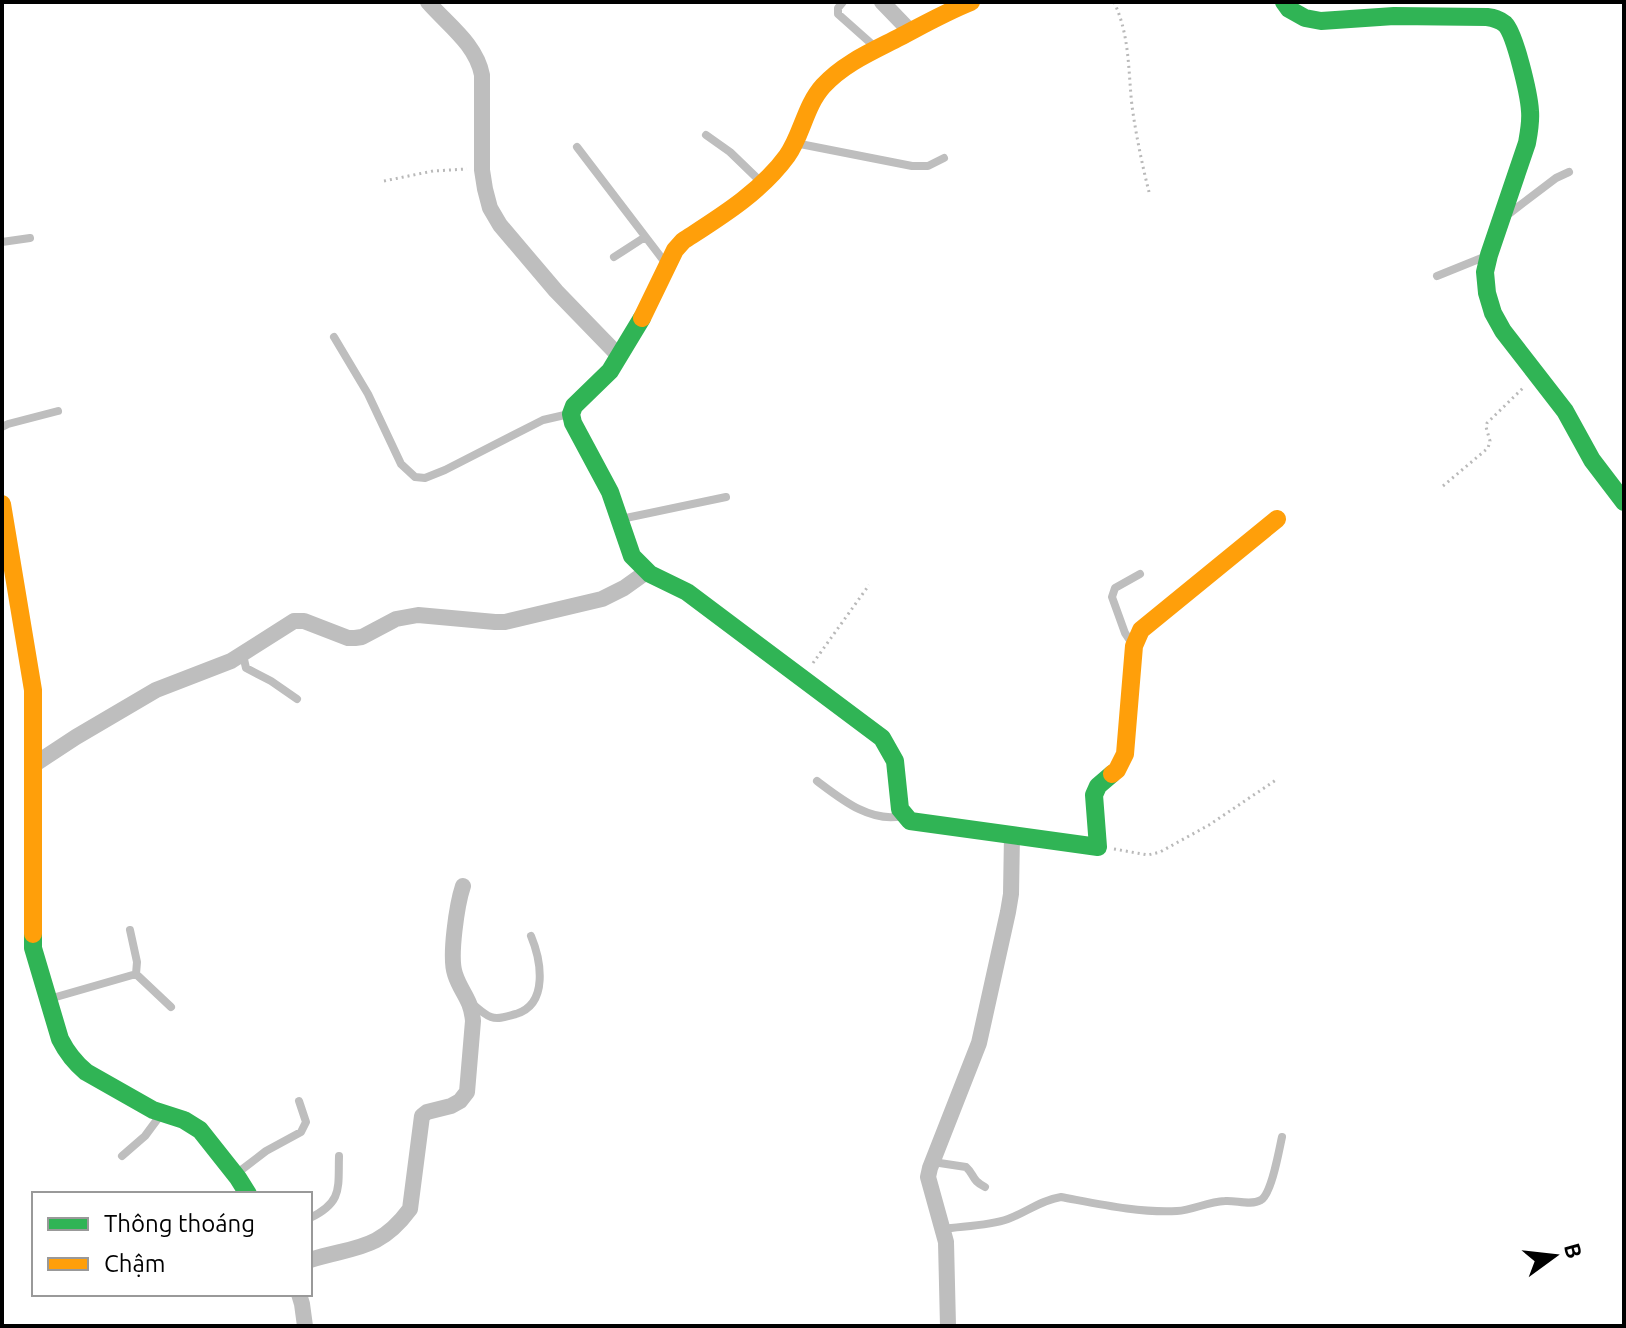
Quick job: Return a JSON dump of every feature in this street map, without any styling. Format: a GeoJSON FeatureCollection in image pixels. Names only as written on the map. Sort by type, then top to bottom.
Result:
{"type":"FeatureCollection","features":[{"type":"Feature","properties":{"kind":"street"},"geometry":{"type":"LineString","coordinates":[[428,2],[473,48],[480,62],[482,170],[490,208],[500,225],[556,291],[619,356]]}},
{"type":"Feature","properties":{"kind":"street"},"geometry":{"type":"LineString","coordinates":[[882,2],[910,31]]}},
{"type":"Feature","properties":{"kind":"street"},"geometry":{"type":"LineString","coordinates":[[971,2],[946,11],[847,65],[819,89],[787,155],[749,196],[683,241],[619,356],[603,379],[574,406],[571,414],[573,423],[610,492],[637,565],[645,573],[687,592],[882,738],[895,762],[899,808],[902,816],[910,821],[1098,847],[1094,795],[1098,786],[1117,770],[1125,754],[1134,646],[1141,630],[1277,519]]}},
{"type":"Feature","properties":{"kind":"street"},"geometry":{"type":"LineString","coordinates":[[1284,2],[1289,9],[1305,18],[1321,21],[1396,9],[1492,14],[1507,26],[1513,37],[1530,108],[1530,124],[1527,143],[1489,255],[1485,272],[1487,293],[1503,331],[1565,411],[1592,460],[1624,502]]}},
{"type":"Feature","properties":{"kind":"street"},"geometry":{"type":"LineString","coordinates":[[2,504],[9,588],[33,682],[32,935],[60,1039],[67,1053],[86,1072],[200,1130],[247,1192]]}},
{"type":"Feature","properties":{"kind":"street"},"geometry":{"type":"LineString","coordinates":[[35,764],[156,690],[243,655],[294,621],[304,621],[348,638],[355,638],[407,615],[505,622],[602,599],[645,573]]}},
{"type":"Feature","properties":{"kind":"street"},"geometry":{"type":"LineString","coordinates":[[948,1326],[946,1242],[928,1177],[979,1043],[1011,894],[1012,835]]}},
{"type":"Feature","properties":{"kind":"street"},"geometry":{"type":"LineString","coordinates":[[312,1260],[365,1247],[390,1233],[410,1209],[422,1116],[451,1106],[467,1092],[473,1021],[470,1002],[456,978],[453,966],[463,886]]}},
{"type":"Feature","properties":{"kind":"street"},"geometry":{"type":"LineString","coordinates":[[300,1296],[305,1326]]}},
{"type":"Feature","properties":{"kind":"lane"},"geometry":{"type":"LineString","coordinates":[[843,2],[838,14],[877,49]]}},
{"type":"Feature","properties":{"kind":"lane"},"geometry":{"type":"LineString","coordinates":[[706,135],[730,152],[762,183]]}},
{"type":"Feature","properties":{"kind":"lane"},"geometry":{"type":"LineString","coordinates":[[794,143],[912,166],[928,166],[944,158]]}},
{"type":"Feature","properties":{"kind":"lane"},"geometry":{"type":"LineString","coordinates":[[577,147],[667,265]]}},
{"type":"Feature","properties":{"kind":"lane"},"geometry":{"type":"LineString","coordinates":[[1500,221],[1556,178],[1569,172]]}},
{"type":"Feature","properties":{"kind":"lane"},"geometry":{"type":"LineString","coordinates":[[614,257],[645,237]]}},
{"type":"Feature","properties":{"kind":"lane"},"geometry":{"type":"LineString","coordinates":[[2,242],[30,238]]}},
{"type":"Feature","properties":{"kind":"lane"},"geometry":{"type":"LineString","coordinates":[[1437,276],[1489,255]]}},
{"type":"Feature","properties":{"kind":"lane"},"geometry":{"type":"LineString","coordinates":[[334,337],[368,394],[401,464],[415,477],[425,478],[445,470],[543,420],[571,414]]}},
{"type":"Feature","properties":{"kind":"lane"},"geometry":{"type":"LineString","coordinates":[[2,427],[58,411]]}},
{"type":"Feature","properties":{"kind":"lane"},"geometry":{"type":"LineString","coordinates":[[620,519],[726,497]]}},
{"type":"Feature","properties":{"kind":"lane"},"geometry":{"type":"LineString","coordinates":[[1134,646],[1125,633],[1112,597],[1115,588],[1140,574]]}},
{"type":"Feature","properties":{"kind":"lane"},"geometry":{"type":"LineString","coordinates":[[243,655],[246,668],[297,699]]}},
{"type":"Feature","properties":{"kind":"lane"},"geometry":{"type":"LineString","coordinates":[[817,781],[855,808],[889,818],[902,816]]}},
{"type":"Feature","properties":{"kind":"lane"},"geometry":{"type":"LineString","coordinates":[[130,930],[137,962],[136,974]]}},
{"type":"Feature","properties":{"kind":"lane"},"geometry":{"type":"LineString","coordinates":[[470,1002],[497,1019],[529,1008],[538,991],[540,976],[531,936]]}},
{"type":"Feature","properties":{"kind":"lane"},"geometry":{"type":"LineString","coordinates":[[48,999],[136,974]]}},
{"type":"Feature","properties":{"kind":"lane"},"geometry":{"type":"LineString","coordinates":[[136,974],[171,1007]]}},
{"type":"Feature","properties":{"kind":"lane"},"geometry":{"type":"LineString","coordinates":[[235,1174],[266,1151],[301,1132],[306,1122],[299,1101]]}},
{"type":"Feature","properties":{"kind":"lane"},"geometry":{"type":"LineString","coordinates":[[122,1156],[145,1136],[162,1113]]}},
{"type":"Feature","properties":{"kind":"lane"},"geometry":{"type":"LineString","coordinates":[[943,1229],[1003,1220],[1047,1199],[1061,1197],[1150,1211],[1181,1211],[1207,1202],[1261,1200],[1271,1181],[1282,1137]]}},
{"type":"Feature","properties":{"kind":"lane"},"geometry":{"type":"LineString","coordinates":[[312,1217],[333,1202],[338,1190],[339,1156]]}},
{"type":"Feature","properties":{"kind":"lane"},"geometry":{"type":"LineString","coordinates":[[932,1162],[966,1167],[974,1180],[985,1187]]}},
{"type":"Feature","properties":{"kind":"path"},"geometry":{"type":"LineString","coordinates":[[1114,2],[1123,21],[1130,61],[1132,106],[1149,192]]}},
{"type":"Feature","properties":{"kind":"path"},"geometry":{"type":"LineString","coordinates":[[384,181],[433,171],[482,170]]}},
{"type":"Feature","properties":{"kind":"path"},"geometry":{"type":"LineString","coordinates":[[1443,486],[1488,448],[1487,423],[1537,374]]}},
{"type":"Feature","properties":{"kind":"path"},"geometry":{"type":"LineString","coordinates":[[802,678],[869,585]]}},
{"type":"Feature","properties":{"kind":"path"},"geometry":{"type":"LineString","coordinates":[[1098,847],[1148,855],[1160,852],[1209,825],[1276,780]]}},
{"type":"Feature","properties":{"kind":"traffic: fast"},"geometry":{"type":"LineString","coordinates":[[1284,2],[1289,9],[1305,18],[1321,21],[1394,16],[1487,17],[1505,24],[1521,65],[1530,123],[1527,143],[1489,255],[1485,272],[1487,293],[1503,331],[1565,411],[1592,460],[1624,502]]}},
{"type":"Feature","properties":{"kind":"traffic: fast"},"geometry":{"type":"LineString","coordinates":[[642,318],[610,371],[574,406],[571,414],[610,492],[632,556],[650,574],[687,592],[882,738],[895,761],[900,809],[910,821],[1098,847],[1094,795],[1098,786],[1112,774]]}},
{"type":"Feature","properties":{"kind":"traffic: fast"},"geometry":{"type":"LineString","coordinates":[[33,934],[33,948],[60,1039],[71,1057],[86,1072],[153,1110],[184,1120],[200,1130],[247,1192]]}},
{"type":"Feature","properties":{"kind":"traffic: slow"},"geometry":{"type":"LineString","coordinates":[[642,318],[675,250],[765,182],[787,156],[817,94],[831,78],[869,53],[971,2]]}},
{"type":"Feature","properties":{"kind":"traffic: slow"},"geometry":{"type":"LineString","coordinates":[[2,504],[33,690],[33,934]]}},
{"type":"Feature","properties":{"kind":"traffic: slow"},"geometry":{"type":"LineString","coordinates":[[1112,774],[1125,754],[1134,646],[1141,630],[1277,519]]}}]}
